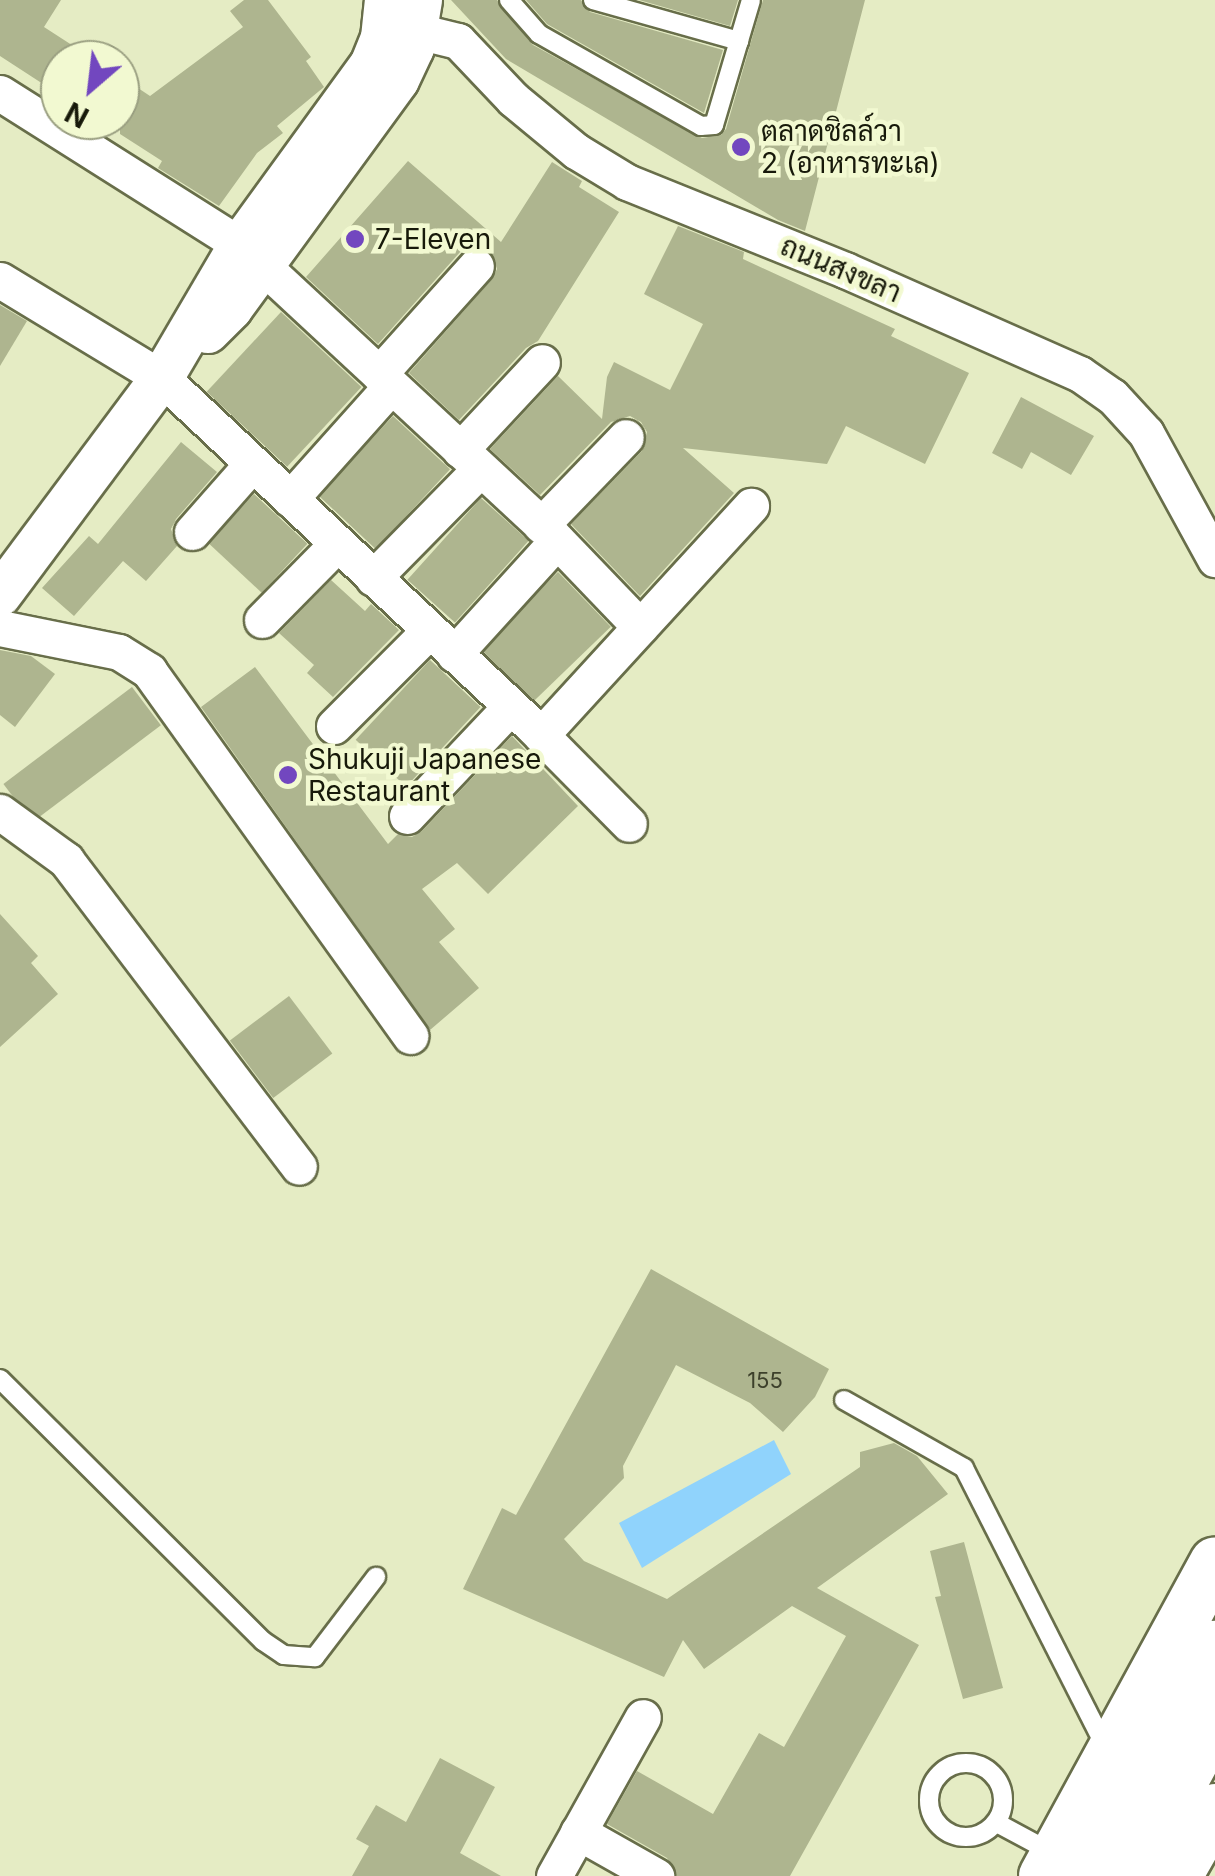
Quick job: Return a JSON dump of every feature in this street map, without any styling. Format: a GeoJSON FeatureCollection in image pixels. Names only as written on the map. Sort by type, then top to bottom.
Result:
{"type":"FeatureCollection","features":[{"type":"Feature","properties":{"kind":"main road"},"geometry":{"type":"LineString","coordinates":[[1063,1869],[1110,1755],[1215,1563]]}},
{"type":"Feature","properties":{"kind":"main road"},"geometry":{"type":"LineString","coordinates":[[1063,1869],[1215,1646]]}},
{"type":"Feature","properties":{"kind":"main road"},"geometry":{"type":"LineString","coordinates":[[1130,1876],[1215,1721]]}},
{"type":"Feature","properties":{"kind":"main road"},"geometry":{"type":"LineString","coordinates":[[1177,1876],[1215,1809]]}},
{"type":"Feature","properties":{"kind":"street"},"geometry":{"type":"LineString","coordinates":[[251,256],[371,65],[382,38],[386,0]]}},
{"type":"Feature","properties":{"kind":"street"},"geometry":{"type":"LineString","coordinates":[[0,595],[162,378],[207,294],[251,256],[398,80],[419,15]]}},
{"type":"Feature","properties":{"kind":"street","name":"ถนนสงขลา"},"geometry":{"type":"LineString","coordinates":[[419,15],[458,40],[513,99],[576,151],[627,182],[845,270],[1080,374],[1112,396],[1146,433],[1215,559]]}},
{"type":"Feature","properties":{"kind":"street"},"geometry":{"type":"LineString","coordinates":[[0,93],[251,256],[549,533],[640,627]]}},
{"type":"Feature","properties":{"kind":"street"},"geometry":{"type":"LineString","coordinates":[[290,500],[476,266]]}},
{"type":"Feature","properties":{"kind":"street"},"geometry":{"type":"LineString","coordinates":[[0,280],[162,378],[511,706],[629,824]]}},
{"type":"Feature","properties":{"kind":"street"},"geometry":{"type":"LineString","coordinates":[[373,578],[470,460],[542,362]]}},
{"type":"Feature","properties":{"kind":"street"},"geometry":{"type":"LineString","coordinates":[[334,726],[441,642],[549,533],[626,437]]}},
{"type":"Feature","properties":{"kind":"street"},"geometry":{"type":"LineString","coordinates":[[192,532],[252,464]]}},
{"type":"Feature","properties":{"kind":"street"},"geometry":{"type":"LineString","coordinates":[[541,735],[751,506]]}},
{"type":"Feature","properties":{"kind":"street"},"geometry":{"type":"LineString","coordinates":[[262,620],[337,544]]}},
{"type":"Feature","properties":{"kind":"street"},"geometry":{"type":"LineString","coordinates":[[0,628],[119,652],[149,671],[410,1036]]}},
{"type":"Feature","properties":{"kind":"street"},"geometry":{"type":"LineString","coordinates":[[406,816],[511,706]]}},
{"type":"Feature","properties":{"kind":"street"},"geometry":{"type":"LineString","coordinates":[[0,812],[66,860],[299,1167]]}},
{"type":"Feature","properties":{"kind":"street"},"geometry":{"type":"LineString","coordinates":[[554,1876],[643,1717]]}},
{"type":"Feature","properties":{"kind":"street"},"geometry":{"type":"LineString","coordinates":[[578,1832],[656,1876]]}},
{"type":"Feature","properties":{"kind":"lane"},"geometry":{"type":"LineString","coordinates":[[509,0],[538,34],[701,126],[714,125],[751,0]]}},
{"type":"Feature","properties":{"kind":"lane"},"geometry":{"type":"LineString","coordinates":[[592,0],[739,41]]}},
{"type":"Feature","properties":{"kind":"lane"},"geometry":{"type":"LineString","coordinates":[[0,1378],[262,1641],[284,1655],[316,1657],[376,1577]]}},
{"type":"Feature","properties":{"kind":"lane"},"geometry":{"type":"LineString","coordinates":[[844,1400],[964,1468],[1110,1755]]}},
{"type":"Feature","properties":{"kind":"lane"},"geometry":{"type":"LineString","coordinates":[[952,1764],[976,1764],[996,1777],[1004,1800],[997,1822],[982,1835],[962,1838],[944,1832],[932,1817],[928,1798],[934,1779],[952,1764]]}},
{"type":"Feature","properties":{"kind":"lane"},"geometry":{"type":"LineString","coordinates":[[997,1822],[1063,1869]]}},
{"type":"Feature","properties":{"kind":"water"},"geometry":{"type":"Polygon","coordinates":[[[774,1440],[791,1474],[642,1568],[619,1523],[774,1440]]]}},
{"type":"Feature","properties":{"kind":"building"},"geometry":{"type":"Polygon","coordinates":[[[0,0],[61,0],[44,27],[64,40],[40,40],[40,82],[0,56],[0,0]]]}},
{"type":"Feature","properties":{"kind":"building"},"geometry":{"type":"Polygon","coordinates":[[[244,0],[268,0],[311,57],[306,61],[324,87],[277,126],[283,133],[257,153],[219,206],[158,168],[162,161],[129,140],[140,140],[140,89],[150,96],[243,27],[230,11],[244,0]]]}},
{"type":"Feature","properties":{"kind":"building"},"geometry":{"type":"Polygon","coordinates":[[[451,0],[497,0],[533,45],[702,138],[721,135],[726,129],[763,0],[865,0],[805,231],[778,220],[506,59],[451,0]]]}},
{"type":"Feature","properties":{"kind":"building"},"geometry":{"type":"Polygon","coordinates":[[[526,0],[581,0],[590,12],[723,50],[704,113],[547,24],[526,0]]]}},
{"type":"Feature","properties":{"kind":"building"},"geometry":{"type":"Polygon","coordinates":[[[639,0],[738,0],[730,26],[639,0]]]}},
{"type":"Feature","properties":{"kind":"building"},"geometry":{"type":"Polygon","coordinates":[[[408,161],[501,242],[552,162],[582,181],[579,187],[619,212],[538,341],[526,348],[459,420],[409,373],[492,279],[497,269],[491,251],[479,245],[461,251],[378,344],[306,277],[408,161]]]}},
{"type":"Feature","properties":{"kind":"building"},"geometry":{"type":"Polygon","coordinates":[[[678,226],[744,252],[743,259],[895,329],[891,336],[969,373],[925,464],[846,426],[827,464],[683,448],[734,493],[640,596],[571,524],[642,451],[647,432],[641,422],[630,416],[611,422],[540,495],[490,449],[558,376],[602,419],[607,377],[614,362],[670,390],[703,324],[644,294],[678,226]]]}},
{"type":"Feature","properties":{"kind":"building"},"geometry":{"type":"Polygon","coordinates":[[[0,305],[27,321],[0,366],[0,305]]]}},
{"type":"Feature","properties":{"kind":"building"},"geometry":{"type":"Polygon","coordinates":[[[281,312],[361,387],[287,467],[207,392],[281,312]]]}},
{"type":"Feature","properties":{"kind":"building"},"geometry":{"type":"Polygon","coordinates":[[[1021,397],[1094,436],[1071,475],[1031,452],[1022,469],[992,453],[1021,397]]]}},
{"type":"Feature","properties":{"kind":"building"},"geometry":{"type":"Polygon","coordinates":[[[393,416],[450,469],[376,549],[319,496],[393,416]]]}},
{"type":"Feature","properties":{"kind":"building"},"geometry":{"type":"Polygon","coordinates":[[[181,442],[217,472],[176,519],[171,529],[177,546],[146,581],[123,561],[74,616],[42,588],[89,536],[98,544],[181,442]]]}},
{"type":"Feature","properties":{"kind":"building"},"geometry":{"type":"Polygon","coordinates":[[[254,494],[307,544],[262,593],[208,543],[254,494]]]}},
{"type":"Feature","properties":{"kind":"building"},"geometry":{"type":"Polygon","coordinates":[[[481,498],[529,541],[455,623],[407,580],[481,498]]]}},
{"type":"Feature","properties":{"kind":"building"},"geometry":{"type":"Polygon","coordinates":[[[558,572],[611,627],[532,702],[480,648],[558,572]]]}},
{"type":"Feature","properties":{"kind":"building"},"geometry":{"type":"Polygon","coordinates":[[[331,580],[365,611],[371,604],[399,630],[333,697],[307,673],[314,665],[279,633],[331,580]]]}},
{"type":"Feature","properties":{"kind":"building"},"geometry":{"type":"Polygon","coordinates":[[[0,650],[31,656],[55,674],[15,727],[0,715],[0,650]]]}},
{"type":"Feature","properties":{"kind":"building"},"geometry":{"type":"Polygon","coordinates":[[[430,660],[480,707],[406,787],[356,740],[430,660]]]}},
{"type":"Feature","properties":{"kind":"building"},"geometry":{"type":"Polygon","coordinates":[[[255,667],[388,844],[398,834],[412,837],[422,831],[512,736],[578,806],[488,894],[457,863],[422,889],[455,929],[439,942],[479,988],[430,1030],[201,707],[255,667]]]}},
{"type":"Feature","properties":{"kind":"building"},"geometry":{"type":"Polygon","coordinates":[[[132,687],[161,725],[32,822],[3,784],[132,687]]]}},
{"type":"Feature","properties":{"kind":"building"},"geometry":{"type":"Polygon","coordinates":[[[0,914],[38,956],[31,963],[58,994],[0,1047],[0,914]]]}},
{"type":"Feature","properties":{"kind":"building"},"geometry":{"type":"Polygon","coordinates":[[[289,996],[332,1054],[273,1098],[230,1041],[289,996]]]}},
{"type":"Feature","properties":{"kind":"building"},"geometry":{"type":"Polygon","coordinates":[[[651,1269],[829,1369],[815,1397],[783,1432],[750,1403],[676,1365],[623,1466],[624,1478],[564,1539],[584,1561],[667,1599],[860,1467],[860,1452],[894,1443],[917,1456],[948,1494],[817,1588],[919,1645],[790,1876],[677,1876],[667,1858],[607,1824],[637,1771],[713,1814],[759,1733],[784,1747],[846,1636],[792,1606],[704,1669],[683,1640],[664,1677],[463,1589],[502,1508],[516,1515],[651,1269]]]}},
{"type":"Feature","properties":{"kind":"building"},"geometry":{"type":"Polygon","coordinates":[[[964,1542],[1003,1688],[963,1699],[935,1597],[941,1596],[930,1551],[964,1542]]]}},
{"type":"Feature","properties":{"kind":"building"},"geometry":{"type":"Polygon","coordinates":[[[440,1758],[495,1787],[460,1853],[501,1876],[352,1876],[369,1846],[356,1839],[376,1805],[406,1822],[440,1758]]]}},
{"type":"Feature","properties":{"kind":"place","name":"ตลาดชิลล์วา 2 (อาหารทะเล)"},"geometry":{"type":"Point","coordinates":[741,147]}},
{"type":"Feature","properties":{"kind":"place","name":"7-Eleven"},"geometry":{"type":"Point","coordinates":[355,239]}},
{"type":"Feature","properties":{"kind":"place","name":"Shukuji Japanese Restaurant"},"geometry":{"type":"Point","coordinates":[288,775]}}]}
